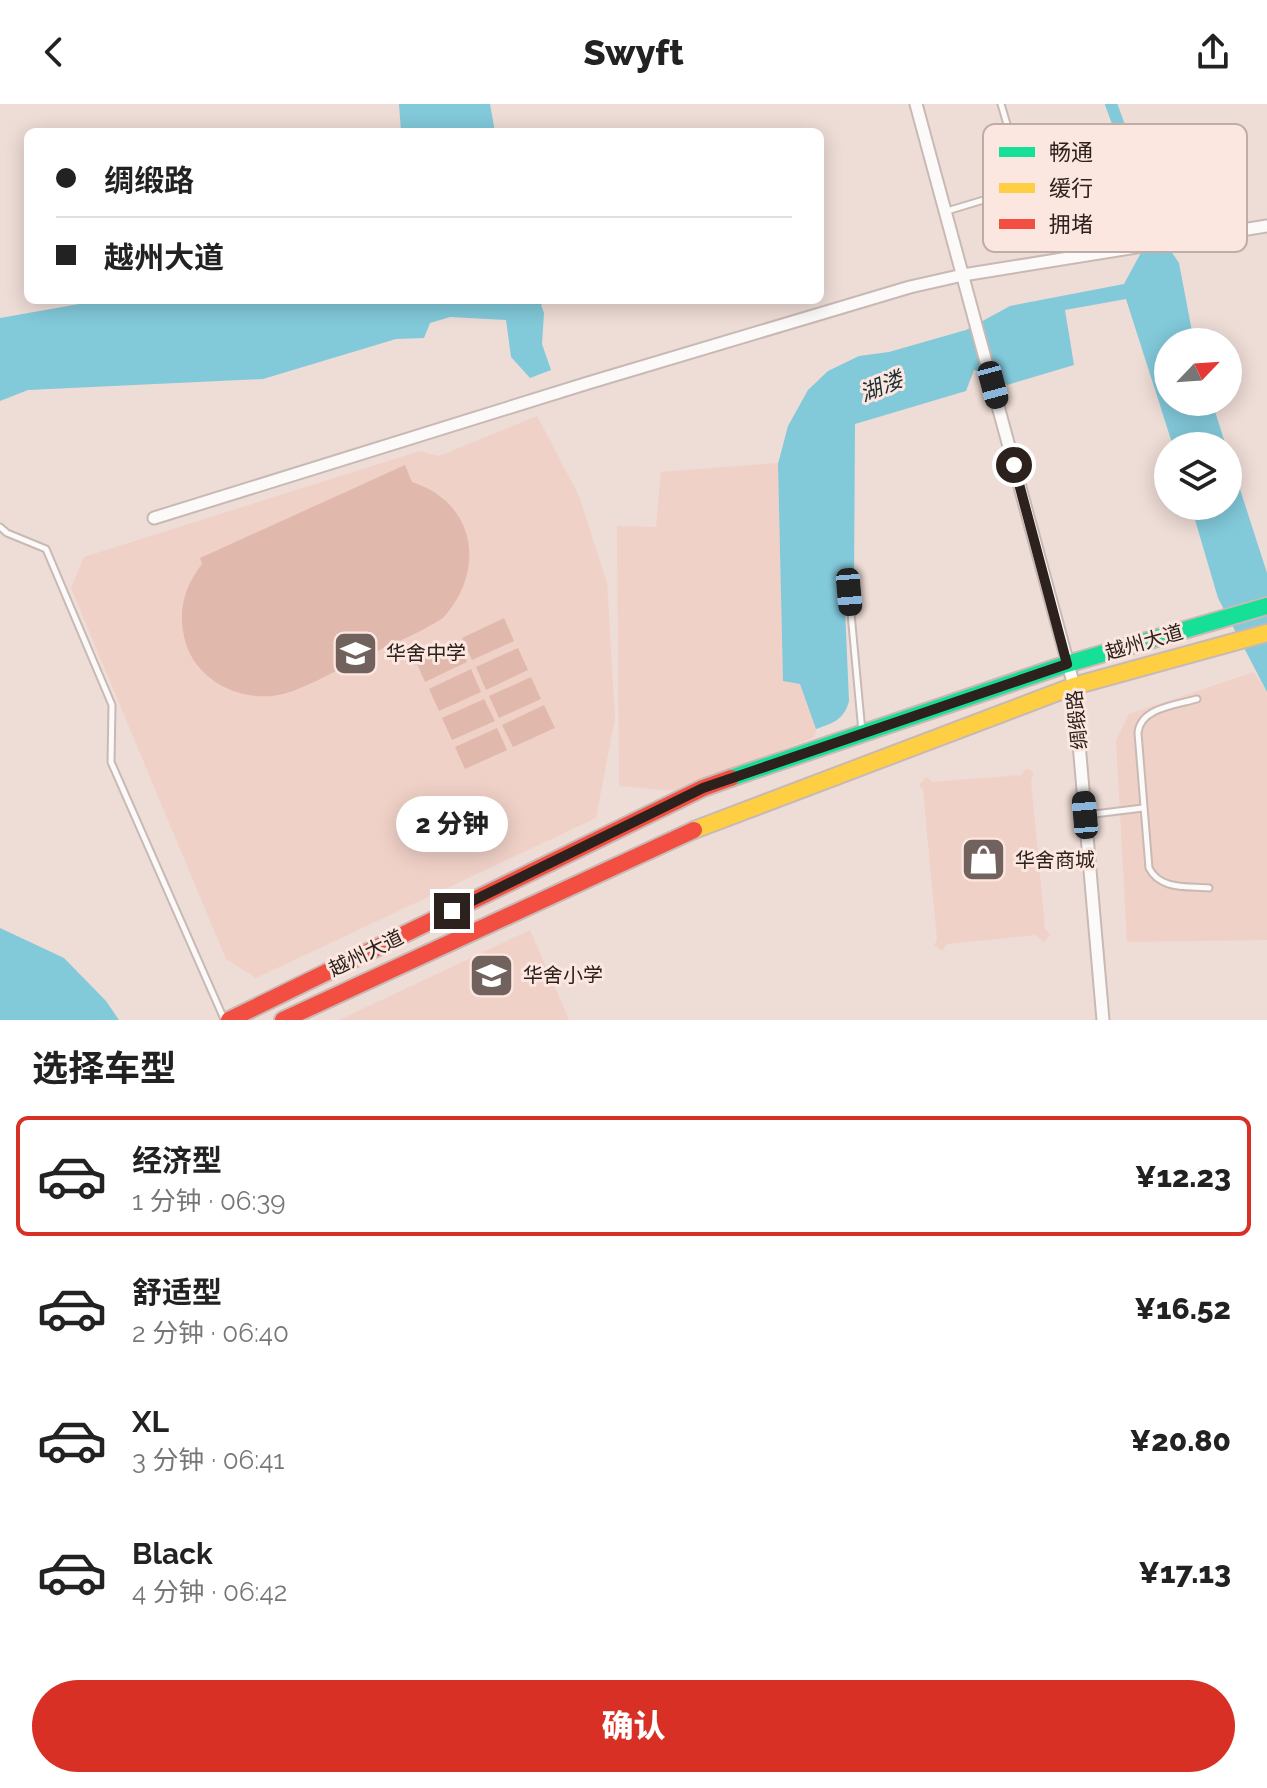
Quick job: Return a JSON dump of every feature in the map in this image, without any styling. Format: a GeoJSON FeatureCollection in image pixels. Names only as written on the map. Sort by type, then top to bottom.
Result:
{"type":"FeatureCollection","features":[{"type":"Feature","properties":{"kind":"main road","name":"越州大道"},"geometry":{"type":"LineString","coordinates":[[227,1020],[703,788],[1067,664],[1267,606]]}},
{"type":"Feature","properties":{"kind":"main road","name":"越州大道"},"geometry":{"type":"LineString","coordinates":[[283,1020],[716,820],[1074,686],[1267,633]]}},
{"type":"Feature","properties":{"kind":"street","name":"绸缎路"},"geometry":{"type":"LineString","coordinates":[[916,104],[1074,686],[1103,1020]]}},
{"type":"Feature","properties":{"kind":"street"},"geometry":{"type":"LineString","coordinates":[[1247,229],[1267,226]]}},
{"type":"Feature","properties":{"kind":"street"},"geometry":{"type":"LineString","coordinates":[[154,518],[646,365],[910,287],[963,275],[1106,252]]}},
{"type":"Feature","properties":{"kind":"lane"},"geometry":{"type":"LineString","coordinates":[[1001,104],[1007,124]]}},
{"type":"Feature","properties":{"kind":"lane"},"geometry":{"type":"LineString","coordinates":[[946,211],[983,200]]}},
{"type":"Feature","properties":{"kind":"lane"},"geometry":{"type":"LineString","coordinates":[[0,527],[46,549],[112,705],[111,762],[227,1020]]}},
{"type":"Feature","properties":{"kind":"lane"},"geometry":{"type":"LineString","coordinates":[[849,592],[862,733]]}},
{"type":"Feature","properties":{"kind":"lane"},"geometry":{"type":"LineString","coordinates":[[1197,699],[1145,715],[1139,723],[1143,808],[1149,868],[1154,878],[1165,884],[1209,888]]}},
{"type":"Feature","properties":{"kind":"lane"},"geometry":{"type":"LineString","coordinates":[[1085,815],[1143,808]]}},
{"type":"Feature","properties":{"kind":"shaded area","name":"华舍中学"},"geometry":{"type":"Polygon","coordinates":[[[537,416],[579,496],[607,583],[615,718],[596,818],[256,978],[226,959],[71,588],[84,557],[420,451],[439,456],[537,416]]]}},
{"type":"Feature","properties":{"kind":"shaded area"},"geometry":{"type":"Polygon","coordinates":[[[778,463],[783,680],[800,683],[816,729],[815,737],[676,791],[619,786],[617,526],[656,527],[661,472],[778,463]]]}},
{"type":"Feature","properties":{"kind":"shaded area"},"geometry":{"type":"Polygon","coordinates":[[[405,465],[412,482],[434,492],[450,506],[462,522],[468,540],[469,560],[465,580],[457,600],[443,618],[287,693],[256,696],[241,693],[226,688],[202,670],[186,644],[182,622],[186,592],[202,564],[200,558],[405,465]]]}},
{"type":"Feature","properties":{"kind":"shaded area"},"geometry":{"type":"Polygon","coordinates":[[[504,618],[514,641],[472,660],[462,638],[504,618]]]}},
{"type":"Feature","properties":{"kind":"shaded area"},"geometry":{"type":"Polygon","coordinates":[[[457,640],[467,662],[425,682],[415,659],[457,640]]]}},
{"type":"Feature","properties":{"kind":"shaded area"},"geometry":{"type":"Polygon","coordinates":[[[518,648],[528,670],[486,690],[476,667],[518,648]]]}},
{"type":"Feature","properties":{"kind":"shaded area"},"geometry":{"type":"Polygon","coordinates":[[[471,669],[481,692],[439,711],[429,689],[471,669]]]}},
{"type":"Feature","properties":{"kind":"shaded area"},"geometry":{"type":"Polygon","coordinates":[[[1254,672],[1267,692],[1267,940],[1127,942],[1116,741],[1129,714],[1254,672]]]}},
{"type":"Feature","properties":{"kind":"shaded area"},"geometry":{"type":"Polygon","coordinates":[[[531,677],[541,699],[499,718],[489,696],[531,677]]]}},
{"type":"Feature","properties":{"kind":"shaded area"},"geometry":{"type":"Polygon","coordinates":[[[484,699],[495,721],[452,740],[442,718],[484,699]]]}},
{"type":"Feature","properties":{"kind":"shaded area"},"geometry":{"type":"Polygon","coordinates":[[[544,705],[555,728],[513,747],[502,725],[544,705]]]}},
{"type":"Feature","properties":{"kind":"shaded area"},"geometry":{"type":"Polygon","coordinates":[[[497,728],[507,750],[465,769],[455,747],[497,728]]]}},
{"type":"Feature","properties":{"kind":"shaded area","name":"华舍商城"},"geometry":{"type":"Polygon","coordinates":[[[1027,768],[1034,773],[1031,780],[1045,929],[1050,935],[1044,942],[1036,935],[947,944],[942,951],[934,945],[937,940],[923,790],[919,785],[926,777],[933,782],[1021,775],[1027,768]]]}},
{"type":"Feature","properties":{"kind":"shaded area","name":"华舍小学"},"geometry":{"type":"Polygon","coordinates":[[[530,930],[569,1020],[339,1020],[530,930]]]}},
{"type":"Feature","properties":{"kind":"water"},"geometry":{"type":"Polygon","coordinates":[[[399,104],[490,104],[494,128],[401,128],[399,104]]]}},
{"type":"Feature","properties":{"kind":"water","name":"湖溇"},"geometry":{"type":"Polygon","coordinates":[[[1141,252],[1172,252],[1179,263],[1191,328],[1154,328],[1154,387],[1126,299],[1065,310],[1074,365],[1007,385],[997,376],[974,370],[966,391],[855,424],[854,583],[844,585],[849,701],[841,717],[816,729],[800,684],[783,681],[778,464],[788,426],[808,390],[828,371],[859,356],[889,352],[966,330],[1010,306],[1124,284],[1141,252]]]}},
{"type":"Feature","properties":{"kind":"water"},"geometry":{"type":"Polygon","coordinates":[[[79,304],[542,304],[542,344],[551,370],[530,378],[511,357],[506,320],[450,317],[430,323],[424,338],[396,339],[263,379],[28,390],[0,401],[0,318],[79,304]]]}},
{"type":"Feature","properties":{"kind":"water"},"geometry":{"type":"Polygon","coordinates":[[[1163,416],[1216,416],[1222,432],[1169,432],[1163,416]]]}},
{"type":"Feature","properties":{"kind":"water"},"geometry":{"type":"Polygon","coordinates":[[[1242,495],[1267,573],[1267,692],[1218,598],[1195,520],[1242,520],[1242,495]]]}},
{"type":"Feature","properties":{"kind":"water"},"geometry":{"type":"Polygon","coordinates":[[[0,928],[64,958],[106,1001],[119,1020],[0,1020],[0,928]]]}},
{"type":"Feature","properties":{"kind":"waterway"},"geometry":{"type":"LineString","coordinates":[[1111,104],[1118,124]]}},
{"type":"Feature","properties":{"kind":"traffic: fast"},"geometry":{"type":"LineString","coordinates":[[731,778],[1067,664],[1267,606]]}},
{"type":"Feature","properties":{"kind":"traffic: slow"},"geometry":{"type":"LineString","coordinates":[[694,830],[1074,686],[1267,633]]}},
{"type":"Feature","properties":{"kind":"traffic: jam"},"geometry":{"type":"LineString","coordinates":[[229,1020],[703,788],[731,778]]}},
{"type":"Feature","properties":{"kind":"traffic: jam"},"geometry":{"type":"LineString","coordinates":[[283,1020],[694,830]]}},
{"type":"Feature","properties":{"kind":"place","name":"华舍中学"},"geometry":{"type":"Point","coordinates":[355,653]}},
{"type":"Feature","properties":{"kind":"place","name":"华舍商城"},"geometry":{"type":"Point","coordinates":[984,860]}},
{"type":"Feature","properties":{"kind":"place","name":"华舍小学"},"geometry":{"type":"Point","coordinates":[492,975]}},
{"type":"Feature","properties":{"kind":"route"},"geometry":{"type":"LineString","coordinates":[[452,911],[703,788],[1067,664],[1014,465]]}}]}
